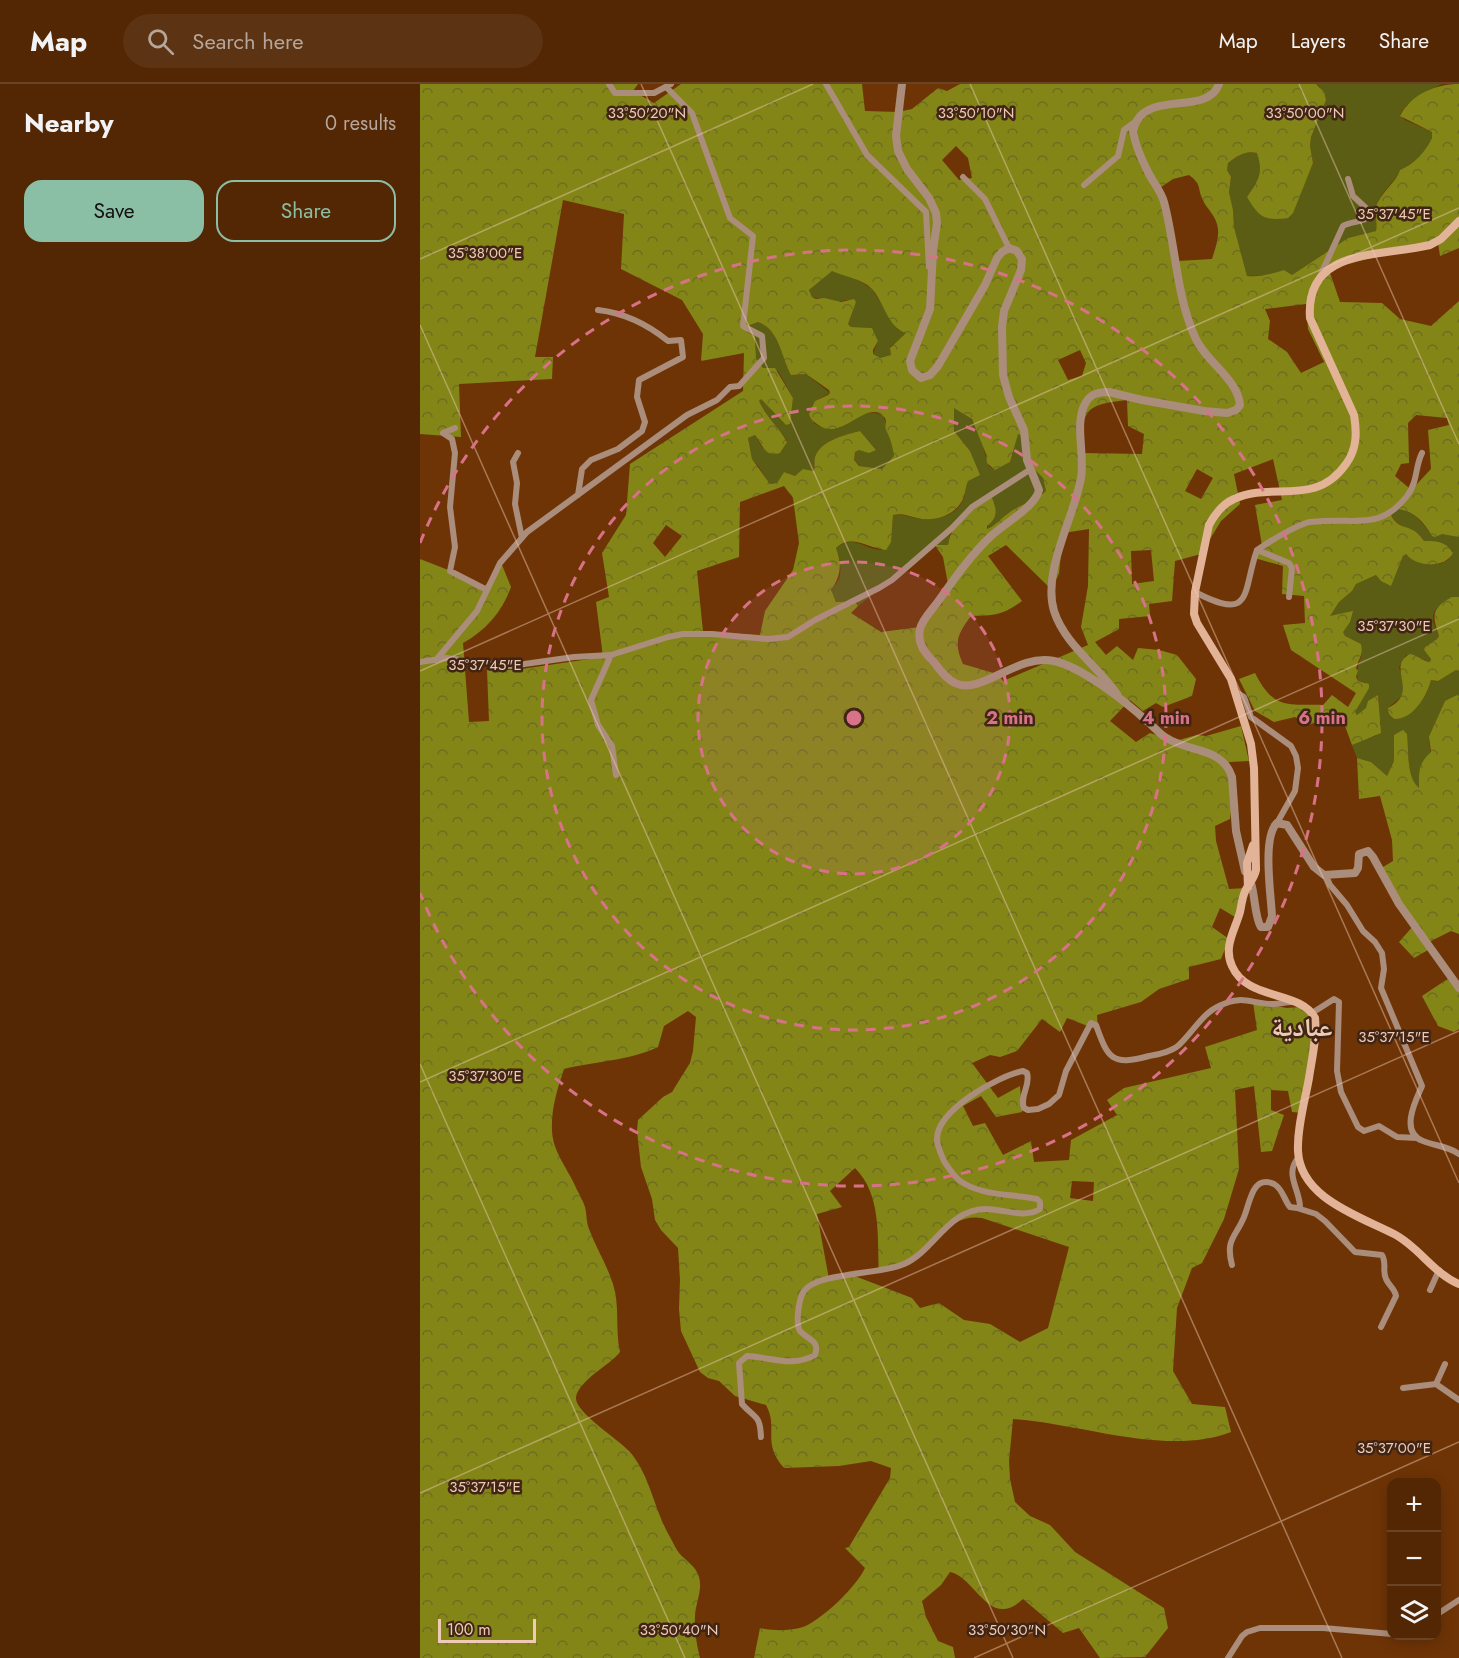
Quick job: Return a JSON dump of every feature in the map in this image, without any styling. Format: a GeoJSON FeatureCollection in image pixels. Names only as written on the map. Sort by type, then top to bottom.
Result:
{"type":"FeatureCollection","features":[{"type":"Feature","properties":{"kind":"main road"},"geometry":{"type":"LineString","coordinates":[[1459,221],[1441,239],[1430,244],[1348,259],[1332,265],[1319,277],[1312,289],[1309,304],[1310,318],[1354,415],[1355,445],[1350,459],[1330,481],[1316,488],[1247,495],[1235,498],[1224,505],[1209,525],[1194,605],[1197,623],[1220,657],[1236,692],[1253,756],[1256,870],[1229,944],[1228,956],[1236,973],[1249,984],[1267,993],[1304,1005],[1312,1012],[1316,1024],[1298,1144],[1299,1157],[1306,1178],[1329,1199],[1361,1219],[1396,1235],[1438,1270],[1459,1284]]}},
{"type":"Feature","properties":{"kind":"main road"},"geometry":{"type":"LineString","coordinates":[[1249,885],[1246,872],[1254,842]]}},
{"type":"Feature","properties":{"kind":"street"},"geometry":{"type":"LineString","coordinates":[[436,660],[477,611],[500,563],[527,532],[687,415],[717,400],[730,387],[739,386],[765,357],[762,336],[743,326],[753,236],[730,218],[692,113],[668,85],[654,93],[615,93],[609,84]]}},
{"type":"Feature","properties":{"kind":"street"},"geometry":{"type":"LineString","coordinates":[[826,84],[867,154],[926,212],[928,267],[932,270]]}},
{"type":"Feature","properties":{"kind":"street"},"geometry":{"type":"LineString","coordinates":[[902,84],[896,136],[898,152],[907,169],[929,198],[936,213],[930,309],[910,361],[912,370],[921,378],[930,375],[938,366],[985,285],[997,258],[1009,248]]}},
{"type":"Feature","properties":{"kind":"street"},"geometry":{"type":"LineString","coordinates":[[1084,185],[1118,156],[1124,130],[1147,111],[1163,104],[1197,102],[1217,90],[1219,84]]}},
{"type":"Feature","properties":{"kind":"street"},"geometry":{"type":"LineString","coordinates":[[1120,699],[1104,676],[1068,638],[1055,612],[1052,599],[1054,573],[1081,479],[1083,408],[1089,397],[1100,392],[1204,411],[1227,413],[1236,410],[1240,405],[1240,397],[1231,382],[1200,348],[1192,330],[1183,303],[1173,241],[1163,199],[1147,170],[1134,136],[1133,127],[1139,118]]}},
{"type":"Feature","properties":{"kind":"street"},"geometry":{"type":"LineString","coordinates":[[963,177],[985,199],[1009,248],[1017,251],[1022,259],[1021,270],[1004,311],[1003,375],[1009,397],[1024,430],[1027,460],[1039,490],[1036,499],[1007,521],[968,560],[922,624],[919,638],[922,648],[950,680],[961,686],[975,685],[1030,661],[1048,660],[1066,665],[1120,699],[1172,741],[1214,754],[1226,763],[1232,777],[1236,831],[1246,872]]}},
{"type":"Feature","properties":{"kind":"street"},"geometry":{"type":"LineString","coordinates":[[1319,277],[1343,226],[1369,216],[1366,208],[1353,196],[1348,179]]}},
{"type":"Feature","properties":{"kind":"street"},"geometry":{"type":"LineString","coordinates":[[578,495],[582,469],[591,460],[618,449],[642,431],[645,422],[637,397],[639,380],[683,357],[681,340],[668,341],[649,326],[615,311],[598,310]]}},
{"type":"Feature","properties":{"kind":"street"},"geometry":{"type":"LineString","coordinates":[[455,428],[443,433],[452,439],[454,453],[450,507],[455,547],[450,571],[487,590]]}},
{"type":"Feature","properties":{"kind":"street"},"geometry":{"type":"LineString","coordinates":[[518,453],[513,462],[517,483],[515,504],[522,538]]}},
{"type":"Feature","properties":{"kind":"street"},"geometry":{"type":"LineString","coordinates":[[1195,592],[1229,605],[1239,602],[1245,597],[1257,550],[1269,541],[1307,523],[1341,520],[1362,523],[1373,521],[1395,509],[1408,494],[1419,468],[1422,453]]}},
{"type":"Feature","properties":{"kind":"street"},"geometry":{"type":"LineString","coordinates":[[420,662],[446,658],[510,666],[574,657],[611,656],[683,634],[768,639],[795,635],[815,620],[892,580],[952,528],[972,507],[1031,469]]}},
{"type":"Feature","properties":{"kind":"street"},"geometry":{"type":"LineString","coordinates":[[1257,550],[1289,563],[1292,568],[1289,597]]}},
{"type":"Feature","properties":{"kind":"street"},"geometry":{"type":"LineString","coordinates":[[611,656],[591,700],[598,725],[612,746],[616,775]]}},
{"type":"Feature","properties":{"kind":"street"},"geometry":{"type":"LineString","coordinates":[[1236,692],[1244,697],[1249,713],[1255,720],[1291,746],[1296,756],[1298,780],[1295,791],[1272,830],[1268,844],[1272,916],[1268,927],[1261,927],[1258,923],[1255,895],[1249,885]]}},
{"type":"Feature","properties":{"kind":"street"},"geometry":{"type":"LineString","coordinates":[[1277,823],[1287,825],[1314,867],[1326,876],[1363,931],[1375,942],[1382,953],[1384,969],[1381,988],[1422,1086],[1411,1111],[1411,1123],[1417,1138]]}},
{"type":"Feature","properties":{"kind":"street"},"geometry":{"type":"LineString","coordinates":[[1326,876],[1355,873],[1358,868],[1359,854],[1364,851],[1370,852],[1399,904],[1459,988]]}},
{"type":"Feature","properties":{"kind":"street"},"geometry":{"type":"LineString","coordinates":[[761,1437],[761,1427],[755,1415],[742,1404],[739,1363],[747,1356],[783,1361],[810,1358],[815,1355],[817,1349],[815,1342],[800,1331],[799,1326],[800,1299],[809,1287],[830,1277],[858,1275],[903,1264],[952,1222],[974,1211],[985,1209],[1025,1213],[1040,1209],[1041,1203],[1037,1199],[982,1191],[966,1185],[945,1163],[937,1138],[942,1123],[970,1096],[1023,1071],[1027,1073],[1029,1080],[1022,1100],[1024,1108],[1034,1110],[1049,1104],[1059,1095],[1066,1071],[1091,1023],[1096,1025],[1107,1052],[1119,1060],[1129,1061],[1163,1053],[1176,1047],[1211,1011],[1221,1004],[1245,999],[1272,1004],[1292,1002]]}},
{"type":"Feature","properties":{"kind":"street"},"geometry":{"type":"LineString","coordinates":[[1312,1012],[1334,999],[1339,1002],[1338,1071],[1341,1092],[1358,1127],[1364,1131],[1379,1126],[1397,1137],[1417,1138],[1459,1154]]}},
{"type":"Feature","properties":{"kind":"street"},"geometry":{"type":"LineString","coordinates":[[1297,1208],[1300,1206],[1300,1198],[1295,1189],[1292,1167],[1299,1157]]}},
{"type":"Feature","properties":{"kind":"street"},"geometry":{"type":"LineString","coordinates":[[1232,1265],[1229,1250],[1231,1241],[1245,1216],[1254,1188],[1260,1183],[1267,1182],[1275,1185],[1281,1190],[1290,1207],[1316,1214],[1355,1252],[1382,1255],[1385,1262],[1385,1278],[1396,1296],[1381,1327]]}},
{"type":"Feature","properties":{"kind":"street"},"geometry":{"type":"LineString","coordinates":[[1430,1290],[1438,1270]]}},
{"type":"Feature","properties":{"kind":"street"},"geometry":{"type":"LineString","coordinates":[[1436,1384],[1445,1364]]}},
{"type":"Feature","properties":{"kind":"street"},"geometry":{"type":"LineString","coordinates":[[1402,1388],[1436,1384],[1459,1400]]}},
{"type":"Feature","properties":{"kind":"street"},"geometry":{"type":"LineString","coordinates":[[1441,1612],[1459,1600]]}},
{"type":"Feature","properties":{"kind":"street"},"geometry":{"type":"LineString","coordinates":[[1228,1658],[1242,1636],[1260,1628],[1323,1628],[1387,1634]]}},
{"type":"Feature","properties":{"kind":"shaded area"},"geometry":{"type":"Polygon","coordinates":[[[1316,84],[1442,84],[1413,100],[1400,115],[1405,120],[1432,132],[1430,144],[1417,159],[1400,170],[1380,198],[1376,209],[1376,231],[1348,238],[1292,275],[1284,270],[1271,275],[1247,276],[1234,227],[1228,163],[1242,154],[1258,153],[1260,171],[1247,197],[1300,194],[1313,163],[1311,137],[1326,100],[1320,87],[1316,84]]]}},
{"type":"Feature","properties":{"kind":"shaded area"},"geometry":{"type":"Polygon","coordinates":[[[832,270],[855,278],[872,289],[898,330],[907,333],[890,347],[891,355],[880,358],[873,354],[878,341],[872,328],[851,327],[848,324],[856,302],[846,300],[838,302],[812,297],[809,290],[832,270]]]}},
{"type":"Feature","properties":{"kind":"shaded area"},"geometry":{"type":"Polygon","coordinates":[[[758,322],[771,331],[775,337],[791,375],[806,374],[830,393],[815,401],[814,423],[835,429],[866,414],[874,413],[883,416],[892,440],[894,456],[882,469],[860,466],[854,460],[855,452],[859,450],[876,450],[860,431],[834,439],[822,446],[815,457],[814,471],[803,469],[795,476],[784,472],[777,483],[770,484],[752,459],[748,438],[755,435],[762,447],[780,453],[787,441],[759,402],[760,398],[786,425],[790,424],[793,398],[778,371],[763,368],[756,358],[756,340],[745,327],[758,322]]]}},
{"type":"Feature","properties":{"kind":"shaded area"},"geometry":{"type":"Polygon","coordinates":[[[954,407],[963,411],[974,424],[989,466],[995,470],[1010,462],[1018,433],[1025,437],[1032,467],[1043,478],[1046,491],[1009,512],[987,529],[995,515],[994,502],[950,534],[948,545],[935,545],[858,606],[858,603],[852,600],[837,602],[831,593],[839,579],[840,571],[836,548],[853,542],[881,550],[891,536],[893,515],[934,519],[952,513],[961,504],[965,496],[966,484],[976,467],[970,451],[954,431],[954,407]]]}},
{"type":"Feature","properties":{"kind":"shaded area"},"geometry":{"type":"Polygon","coordinates":[[[1398,509],[1413,514],[1430,533],[1459,537],[1459,597],[1443,603],[1434,613],[1433,621],[1439,636],[1424,650],[1431,659],[1430,662],[1406,655],[1399,667],[1404,684],[1403,695],[1388,708],[1391,717],[1396,719],[1408,714],[1418,705],[1431,680],[1438,681],[1456,670],[1459,671],[1459,696],[1445,701],[1431,732],[1429,742],[1431,753],[1420,769],[1419,789],[1412,778],[1407,734],[1403,731],[1394,735],[1394,761],[1387,776],[1371,762],[1357,758],[1352,745],[1368,737],[1376,736],[1381,724],[1378,695],[1357,715],[1355,712],[1369,687],[1365,682],[1358,681],[1357,670],[1362,653],[1361,644],[1342,632],[1352,612],[1329,617],[1356,584],[1376,575],[1381,581],[1391,585],[1403,556],[1406,554],[1417,561],[1438,564],[1449,559],[1453,553],[1444,544],[1424,541],[1421,536],[1394,520],[1392,512],[1398,509]]]}},
{"type":"Feature","properties":{"kind":"green space"},"geometry":{"type":"Polygon","coordinates":[[[420,84],[638,84],[633,91],[654,103],[681,84],[862,84],[865,111],[898,112],[912,109],[938,88],[947,91],[960,84],[1316,84],[1324,92],[1326,100],[1311,137],[1313,163],[1293,213],[1288,218],[1273,219],[1263,216],[1247,197],[1260,172],[1257,153],[1245,153],[1228,163],[1234,227],[1247,276],[1252,276],[1284,270],[1292,275],[1348,238],[1376,231],[1376,209],[1381,198],[1400,170],[1419,157],[1432,138],[1432,132],[1400,116],[1417,96],[1433,88],[1459,84],[1459,248],[1440,256],[1438,243],[1329,270],[1340,302],[1382,303],[1400,319],[1431,326],[1459,301],[1459,537],[1442,534],[1432,536],[1418,518],[1404,510],[1398,509],[1391,515],[1398,524],[1415,531],[1424,541],[1444,544],[1453,553],[1444,562],[1437,564],[1416,562],[1406,554],[1403,556],[1391,586],[1381,581],[1376,575],[1356,584],[1352,591],[1339,602],[1330,616],[1353,611],[1350,622],[1343,632],[1345,636],[1361,644],[1362,651],[1356,677],[1358,681],[1369,684],[1355,712],[1357,715],[1366,708],[1368,701],[1378,695],[1381,733],[1352,745],[1341,715],[1308,725],[1295,717],[1274,722],[1255,711],[1239,679],[1255,673],[1268,693],[1275,699],[1290,704],[1323,705],[1332,695],[1348,707],[1356,693],[1291,650],[1283,625],[1305,623],[1304,596],[1282,594],[1283,566],[1251,557],[1263,551],[1255,505],[1282,500],[1273,459],[1234,474],[1240,504],[1221,521],[1201,554],[1175,561],[1172,601],[1149,604],[1150,616],[1119,619],[1119,629],[1095,642],[1106,655],[1117,646],[1133,660],[1138,648],[1177,655],[1196,679],[1192,696],[1163,707],[1156,703],[1143,711],[1130,700],[1110,721],[1136,742],[1150,733],[1175,741],[1197,735],[1206,736],[1241,726],[1249,761],[1229,762],[1233,793],[1230,819],[1215,826],[1216,841],[1229,889],[1247,888],[1240,920],[1220,908],[1212,927],[1229,939],[1221,959],[1189,967],[1189,979],[1159,989],[1141,1002],[1097,1015],[1098,1030],[1067,1018],[1060,1032],[1042,1019],[1017,1051],[1000,1057],[990,1055],[972,1063],[998,1098],[1020,1086],[1022,1112],[996,1117],[981,1096],[963,1106],[973,1126],[985,1123],[1003,1155],[1031,1141],[1034,1162],[1069,1160],[1071,1140],[1117,1115],[1107,1100],[1124,1088],[1211,1068],[1205,1047],[1257,1030],[1253,1002],[1287,1008],[1298,1007],[1314,1019],[1304,1113],[1292,1112],[1288,1091],[1271,1090],[1271,1110],[1284,1115],[1272,1151],[1261,1152],[1254,1086],[1235,1090],[1239,1169],[1224,1219],[1202,1263],[1192,1268],[1177,1308],[1173,1371],[1192,1404],[1225,1407],[1231,1432],[1206,1439],[1152,1440],[1013,1419],[1009,1461],[1015,1502],[1030,1516],[1050,1525],[1075,1552],[1164,1608],[1168,1628],[1145,1657],[1100,1658],[1079,1628],[1063,1633],[1023,1599],[1011,1607],[1001,1609],[992,1606],[968,1583],[950,1572],[941,1585],[922,1601],[926,1617],[938,1641],[953,1647],[955,1658],[754,1658],[760,1628],[787,1630],[803,1627],[820,1617],[855,1584],[865,1568],[845,1548],[849,1547],[890,1478],[891,1468],[871,1461],[839,1466],[784,1468],[773,1451],[770,1414],[766,1405],[735,1396],[719,1381],[708,1378],[700,1372],[681,1331],[678,1248],[655,1220],[652,1199],[641,1167],[637,1131],[638,1120],[663,1097],[672,1092],[690,1063],[696,1017],[688,1011],[664,1026],[658,1047],[624,1058],[564,1069],[554,1107],[552,1131],[558,1154],[586,1210],[588,1226],[611,1277],[616,1301],[620,1352],[583,1385],[576,1397],[577,1403],[589,1418],[629,1451],[636,1460],[675,1547],[698,1573],[700,1587],[695,1612],[695,1627],[700,1658],[420,1658],[420,559],[474,580],[484,587],[502,565],[511,587],[503,604],[492,619],[463,643],[469,722],[489,721],[487,670],[515,670],[603,657],[596,602],[609,597],[602,553],[626,515],[630,464],[743,391],[744,353],[701,361],[703,334],[682,300],[621,269],[624,214],[563,200],[535,357],[553,357],[552,379],[459,384],[461,437],[420,434],[420,84]],[[956,146],[942,160],[959,180],[972,178],[968,158],[956,146]],[[1189,175],[1173,179],[1158,189],[1178,261],[1212,259],[1218,236],[1217,225],[1203,200],[1198,184],[1189,175]],[[832,271],[809,290],[812,297],[824,298],[841,302],[854,299],[856,302],[848,324],[851,327],[872,328],[878,341],[873,354],[880,358],[891,355],[890,348],[906,333],[890,320],[872,289],[858,280],[832,271]],[[1306,304],[1265,309],[1270,321],[1268,339],[1287,352],[1301,373],[1324,362],[1308,329],[1306,304]],[[758,322],[745,327],[747,332],[755,336],[756,358],[763,368],[775,368],[793,398],[790,424],[786,425],[761,399],[759,401],[787,442],[780,453],[768,452],[755,435],[748,438],[752,459],[770,484],[777,483],[784,472],[795,476],[803,469],[814,471],[815,457],[822,446],[834,439],[860,431],[876,450],[869,453],[859,450],[855,452],[854,460],[859,466],[882,469],[894,456],[884,417],[877,412],[869,412],[835,429],[826,429],[817,424],[809,414],[815,401],[828,395],[829,390],[806,374],[791,375],[771,331],[758,322]],[[1080,350],[1058,360],[1068,380],[1082,376],[1086,363],[1080,350]],[[1127,400],[1101,404],[1093,408],[1085,419],[1081,453],[1142,454],[1144,434],[1128,426],[1127,400]],[[954,408],[954,431],[970,451],[980,475],[968,481],[964,497],[955,510],[949,514],[930,519],[893,515],[891,542],[886,550],[854,542],[842,544],[836,548],[840,570],[831,590],[836,602],[855,601],[858,606],[851,613],[881,632],[920,627],[942,604],[948,584],[943,557],[935,545],[948,545],[953,529],[958,523],[969,511],[989,497],[994,502],[996,513],[987,529],[1011,511],[1046,491],[1043,478],[1032,467],[1025,437],[1018,434],[1010,462],[995,470],[987,463],[986,454],[972,419],[954,408]],[[1416,415],[1408,423],[1409,463],[1401,464],[1395,476],[1409,488],[1416,485],[1431,469],[1428,430],[1449,425],[1447,418],[1416,415]],[[1197,469],[1185,491],[1201,499],[1213,478],[1197,469]],[[784,486],[740,502],[739,557],[697,571],[703,632],[760,635],[765,611],[793,570],[799,543],[793,498],[784,486]],[[666,525],[653,543],[665,557],[682,536],[666,525]],[[1089,529],[1063,533],[1059,574],[1051,589],[1006,545],[988,556],[1022,601],[998,614],[971,616],[958,638],[958,649],[963,664],[997,674],[1003,681],[1088,645],[1081,627],[1088,586],[1089,529]],[[1151,550],[1131,551],[1132,584],[1154,581],[1151,550]],[[855,1168],[830,1191],[842,1207],[817,1214],[829,1279],[852,1275],[912,1298],[920,1308],[939,1303],[964,1320],[990,1324],[1020,1342],[1048,1328],[1069,1247],[982,1218],[971,1218],[953,1224],[914,1257],[879,1273],[878,1231],[874,1204],[864,1179],[855,1168]],[[1072,1181],[1070,1198],[1093,1201],[1094,1182],[1072,1181]]]}},
{"type":"Feature","properties":{"kind":"green space"},"geometry":{"type":"Polygon","coordinates":[[[1452,597],[1459,597],[1459,671],[1456,670],[1438,681],[1431,680],[1418,706],[1408,715],[1395,719],[1390,715],[1388,708],[1402,695],[1401,666],[1403,659],[1410,654],[1430,662],[1431,659],[1424,650],[1439,636],[1434,618],[1435,613],[1440,605],[1452,597]]]}},
{"type":"Feature","properties":{"kind":"green space"},"geometry":{"type":"Polygon","coordinates":[[[1459,696],[1459,934],[1451,931],[1425,944],[1428,950],[1414,958],[1399,942],[1414,925],[1378,870],[1393,861],[1392,840],[1380,796],[1359,799],[1357,758],[1371,762],[1387,776],[1394,761],[1394,735],[1403,730],[1407,734],[1412,777],[1419,788],[1420,768],[1431,752],[1429,737],[1431,732],[1445,701],[1459,696]]]}},
{"type":"Feature","properties":{"kind":"green space"},"geometry":{"type":"Polygon","coordinates":[[[1449,978],[1459,987],[1459,1029],[1454,1032],[1438,1026],[1422,996],[1449,978]]]}},
{"type":"Feature","properties":{"kind":"district","name":"عبادية"},"geometry":{"type":"Point","coordinates":[1302,1027]}}]}
